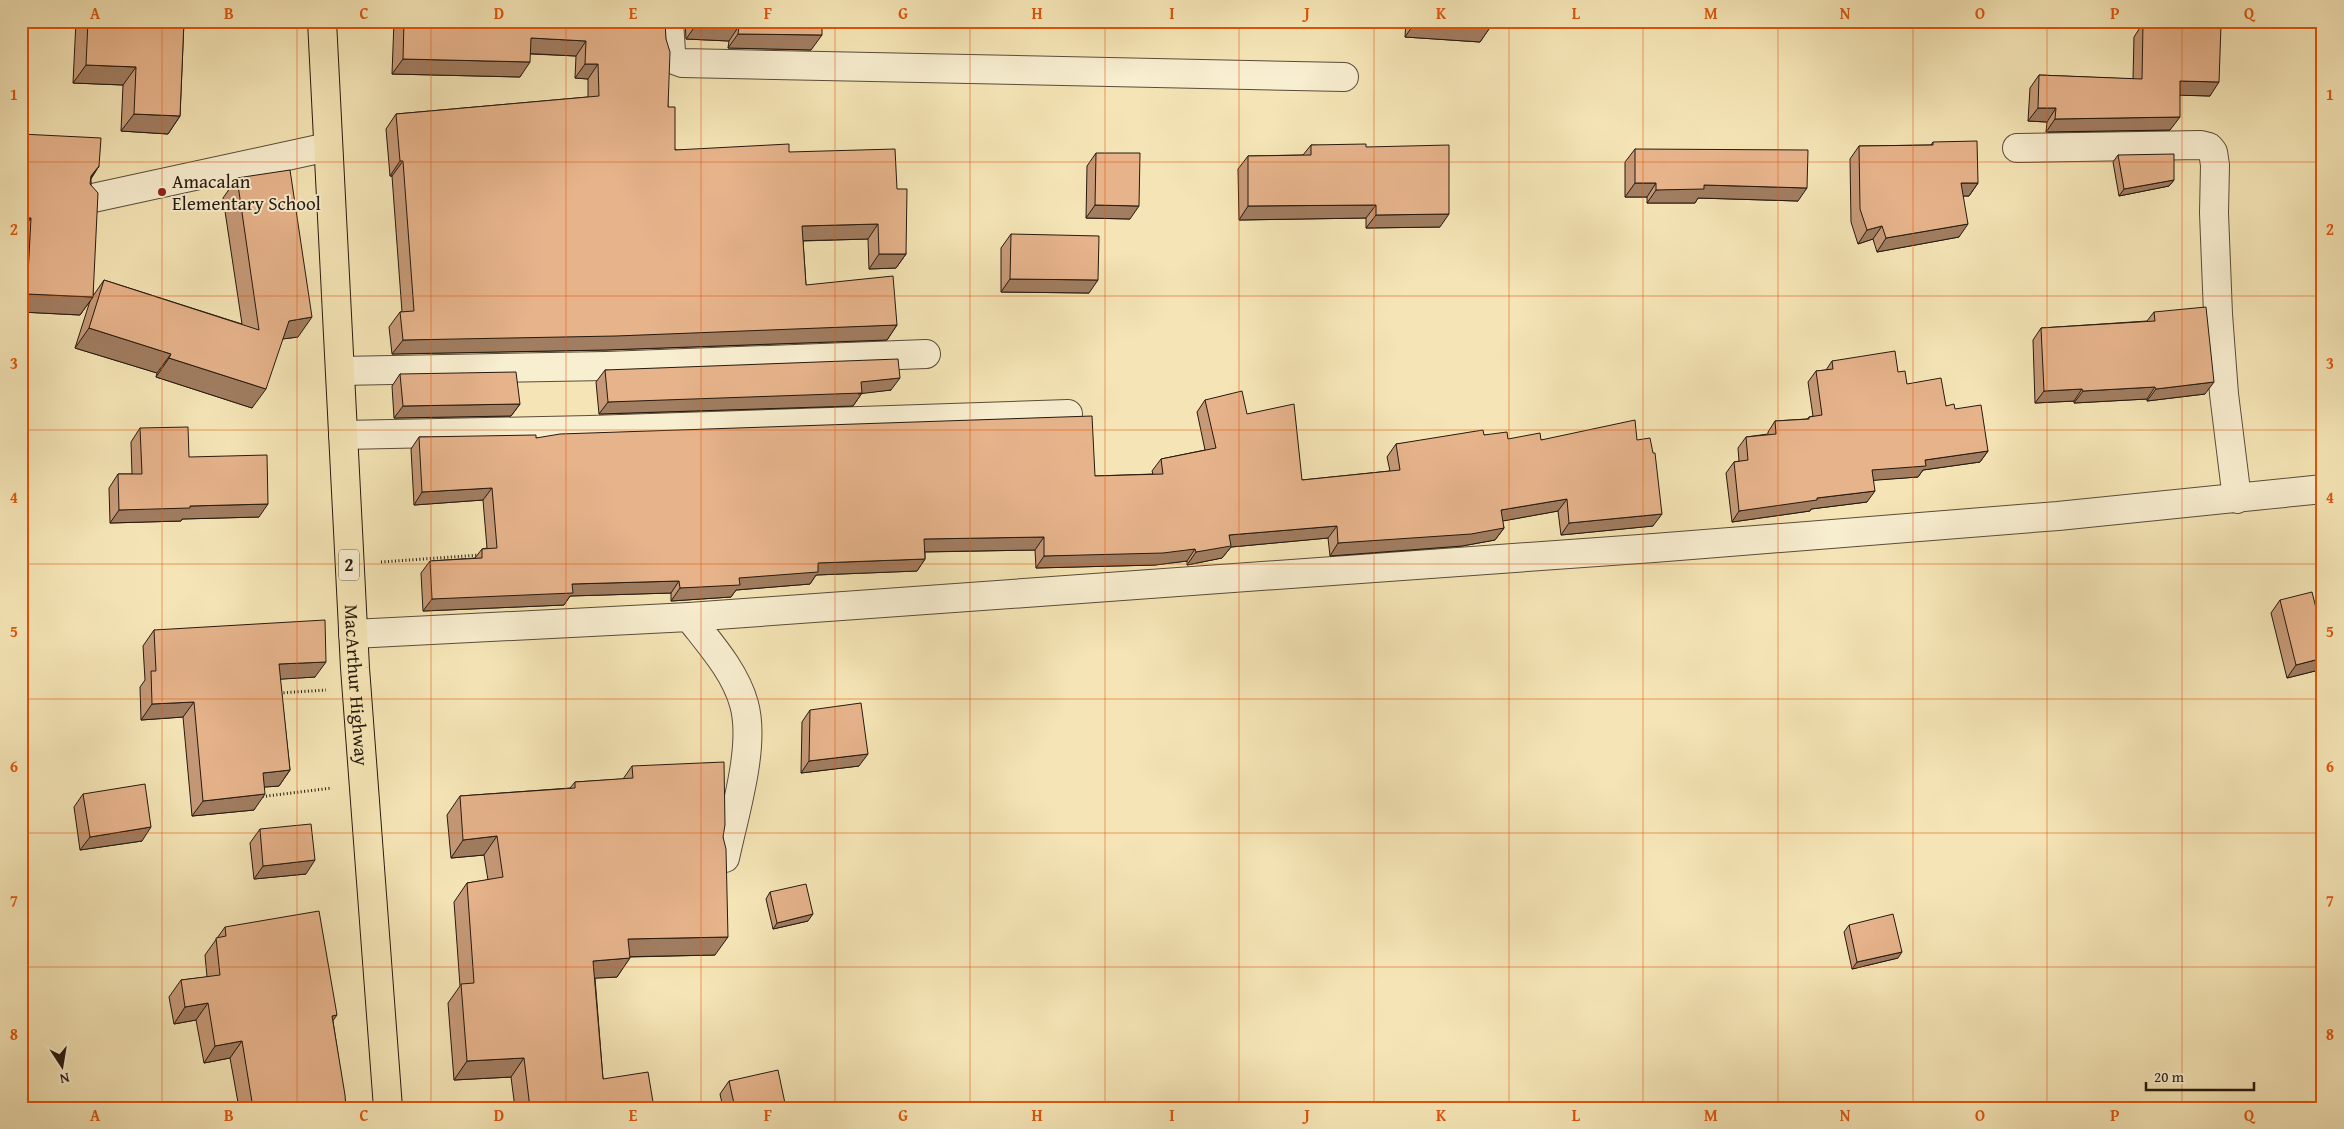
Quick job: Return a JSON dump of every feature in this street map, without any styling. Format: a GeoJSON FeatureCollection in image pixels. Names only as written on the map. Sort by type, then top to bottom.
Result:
{"type":"FeatureCollection","features":[{"type":"Feature","properties":{"kind":"highway","name":"MacArthur Highway"},"geometry":{"type":"LineString","coordinates":[[322,21],[356,688],[388,1108]]}},
{"type":"Feature","properties":{"kind":"street"},"geometry":{"type":"LineString","coordinates":[[669,21],[671,52],[674,60],[682,63],[1344,77]]}},
{"type":"Feature","properties":{"kind":"street"},"geometry":{"type":"LineString","coordinates":[[2017,148],[2201,145],[2209,147],[2213,152],[2215,165],[2214,213],[2224,394],[2237,499]]}},
{"type":"Feature","properties":{"kind":"street"},"geometry":{"type":"LineString","coordinates":[[92,198],[328,147]]}},
{"type":"Feature","properties":{"kind":"street"},"geometry":{"type":"LineString","coordinates":[[340,371],[606,366],[926,354]]}},
{"type":"Feature","properties":{"kind":"street"},"geometry":{"type":"LineString","coordinates":[[343,435],[590,430],[1068,414]]}},
{"type":"Feature","properties":{"kind":"street"},"geometry":{"type":"LineString","coordinates":[[353,634],[689,617],[1654,548],[2058,516],[2323,489]]}},
{"type":"Feature","properties":{"kind":"street"},"geometry":{"type":"LineString","coordinates":[[689,617],[734,680],[744,704],[748,731],[743,773],[725,858]]}},
{"type":"Feature","properties":{"kind":"path"},"geometry":{"type":"LineString","coordinates":[[349,564],[482,555]]}},
{"type":"Feature","properties":{"kind":"path"},"geometry":{"type":"LineString","coordinates":[[277,693],[356,688]]}},
{"type":"Feature","properties":{"kind":"path"},"geometry":{"type":"LineString","coordinates":[[257,797],[363,785]]}},
{"type":"Feature","properties":{"kind":"building"},"geometry":{"type":"Polygon","coordinates":[[[88,21],[184,21],[180,116],[134,114],[136,67],[86,65],[88,21]]]}},
{"type":"Feature","properties":{"kind":"building"},"geometry":{"type":"Polygon","coordinates":[[[404,21],[665,21],[666,39],[670,52],[668,107],[675,107],[675,150],[789,144],[789,152],[895,149],[897,189],[907,189],[906,254],[879,254],[878,224],[802,226],[806,285],[893,276],[897,325],[616,336],[403,340],[400,312],[414,311],[403,161],[400,161],[396,114],[599,96],[598,64],[585,64],[586,41],[531,38],[530,62],[403,59],[404,21]]]}},
{"type":"Feature","properties":{"kind":"building"},"geometry":{"type":"Polygon","coordinates":[[[696,21],[822,21],[822,35],[738,34],[739,26],[696,25],[696,21]]]}},
{"type":"Feature","properties":{"kind":"building"},"geometry":{"type":"Polygon","coordinates":[[[2159,21],[2201,21],[2200,24],[2221,25],[2219,82],[2180,81],[2180,117],[2055,119],[2056,108],[2038,108],[2039,75],[2142,79],[2143,23],[2159,24],[2159,21]]]}},
{"type":"Feature","properties":{"kind":"building"},"geometry":{"type":"Polygon","coordinates":[[[21,134],[101,138],[99,166],[91,176],[90,184],[98,193],[93,297],[27,294],[31,218],[21,218],[21,134]]]}},
{"type":"Feature","properties":{"kind":"building"},"geometry":{"type":"Polygon","coordinates":[[[1977,141],[1978,183],[1961,183],[1968,224],[1886,238],[1882,226],[1867,230],[1860,209],[1859,146],[1933,145],[1933,142],[1977,141]]]}},
{"type":"Feature","properties":{"kind":"building"},"geometry":{"type":"Polygon","coordinates":[[[1366,144],[1366,147],[1449,145],[1449,214],[1376,215],[1376,205],[1248,206],[1248,156],[1311,155],[1311,145],[1366,144]]]}},
{"type":"Feature","properties":{"kind":"building"},"geometry":{"type":"Polygon","coordinates":[[[1635,149],[1808,150],[1807,188],[1704,185],[1704,189],[1656,190],[1656,183],[1635,183],[1635,149]]]}},
{"type":"Feature","properties":{"kind":"building"},"geometry":{"type":"Polygon","coordinates":[[[1096,153],[1140,153],[1139,206],[1095,205],[1096,153]]]}},
{"type":"Feature","properties":{"kind":"building"},"geometry":{"type":"Polygon","coordinates":[[[2174,154],[2174,180],[2124,189],[2118,155],[2174,154]]]}},
{"type":"Feature","properties":{"kind":"building"},"geometry":{"type":"Polygon","coordinates":[[[290,170],[312,317],[289,321],[266,389],[169,358],[171,354],[89,328],[104,280],[259,330],[237,178],[290,170]]]}},
{"type":"Feature","properties":{"kind":"building"},"geometry":{"type":"Polygon","coordinates":[[[1011,234],[1099,236],[1098,280],[1010,279],[1011,234]]]}},
{"type":"Feature","properties":{"kind":"building"},"geometry":{"type":"Polygon","coordinates":[[[2206,307],[2214,382],[2156,389],[2155,387],[2044,391],[2041,328],[2155,321],[2154,312],[2206,307]]]}},
{"type":"Feature","properties":{"kind":"building"},"geometry":{"type":"Polygon","coordinates":[[[1895,351],[1898,372],[1905,371],[1907,384],[1941,378],[1946,406],[1954,404],[1955,409],[1981,405],[1988,451],[1925,460],[1926,466],[1872,470],[1875,491],[1817,498],[1817,500],[1739,511],[1734,462],[1748,460],[1746,437],[1776,434],[1775,421],[1809,419],[1809,417],[1822,415],[1816,371],[1833,369],[1832,361],[1895,351]]]}},
{"type":"Feature","properties":{"kind":"building"},"geometry":{"type":"Polygon","coordinates":[[[898,359],[900,378],[861,382],[862,393],[608,402],[605,370],[898,359]]]}},
{"type":"Feature","properties":{"kind":"building"},"geometry":{"type":"Polygon","coordinates":[[[516,372],[520,404],[403,406],[400,374],[516,372]]]}},
{"type":"Feature","properties":{"kind":"building"},"geometry":{"type":"Polygon","coordinates":[[[1242,391],[1247,414],[1294,404],[1302,480],[1400,470],[1396,444],[1483,430],[1484,435],[1507,432],[1508,439],[1540,433],[1541,440],[1635,420],[1637,440],[1650,438],[1653,453],[1655,453],[1662,514],[1569,523],[1567,499],[1501,510],[1504,528],[1471,534],[1338,543],[1337,526],[1229,535],[1231,546],[1196,552],[1195,549],[1163,553],[1044,556],[1044,537],[924,539],[925,559],[818,563],[818,572],[739,578],[740,585],[680,588],[679,581],[572,584],[573,593],[432,599],[430,561],[482,558],[482,549],[497,548],[492,488],[422,492],[419,437],[536,435],[536,438],[560,434],[1092,416],[1095,476],[1163,474],[1161,459],[1216,448],[1205,400],[1242,391]]]}},
{"type":"Feature","properties":{"kind":"building"},"geometry":{"type":"Polygon","coordinates":[[[188,427],[189,457],[267,455],[268,504],[119,510],[118,474],[142,474],[140,428],[188,427]]]}},
{"type":"Feature","properties":{"kind":"building"},"geometry":{"type":"Polygon","coordinates":[[[2312,592],[2323,636],[2323,658],[2296,665],[2280,600],[2312,592]]]}},
{"type":"Feature","properties":{"kind":"building"},"geometry":{"type":"Polygon","coordinates":[[[325,620],[326,662],[279,664],[290,770],[263,773],[265,794],[203,801],[194,702],[152,704],[151,671],[156,671],[154,630],[325,620]]]}},
{"type":"Feature","properties":{"kind":"building"},"geometry":{"type":"Polygon","coordinates":[[[861,703],[868,754],[809,761],[810,710],[861,703]]]}},
{"type":"Feature","properties":{"kind":"building"},"geometry":{"type":"Polygon","coordinates":[[[724,762],[725,825],[723,837],[726,849],[728,937],[628,939],[630,958],[593,961],[603,1079],[648,1072],[654,1108],[530,1108],[524,1058],[467,1061],[461,984],[474,983],[467,883],[503,877],[497,836],[463,840],[460,796],[575,788],[575,782],[633,778],[632,766],[724,762]]]}},
{"type":"Feature","properties":{"kind":"building"},"geometry":{"type":"Polygon","coordinates":[[[145,784],[151,827],[90,837],[83,794],[145,784]]]}},
{"type":"Feature","properties":{"kind":"building"},"geometry":{"type":"Polygon","coordinates":[[[311,824],[315,860],[263,866],[260,829],[311,824]]]}},
{"type":"Feature","properties":{"kind":"building"},"geometry":{"type":"Polygon","coordinates":[[[806,884],[813,914],[777,923],[770,892],[806,884]]]}},
{"type":"Feature","properties":{"kind":"building"},"geometry":{"type":"Polygon","coordinates":[[[319,911],[337,1015],[332,1016],[346,1108],[253,1108],[242,1041],[215,1046],[208,1003],[185,1007],[181,980],[220,975],[216,938],[226,936],[225,927],[319,911]]]}},
{"type":"Feature","properties":{"kind":"building"},"geometry":{"type":"Polygon","coordinates":[[[1893,914],[1902,952],[1857,962],[1849,925],[1893,914]]]}},
{"type":"Feature","properties":{"kind":"building"},"geometry":{"type":"Polygon","coordinates":[[[778,1070],[786,1108],[735,1108],[729,1081],[778,1070]]]}},
{"type":"Feature","properties":{"kind":"place","name":"Amacalan Elementary School"},"geometry":{"type":"Point","coordinates":[162,192]}}]}
